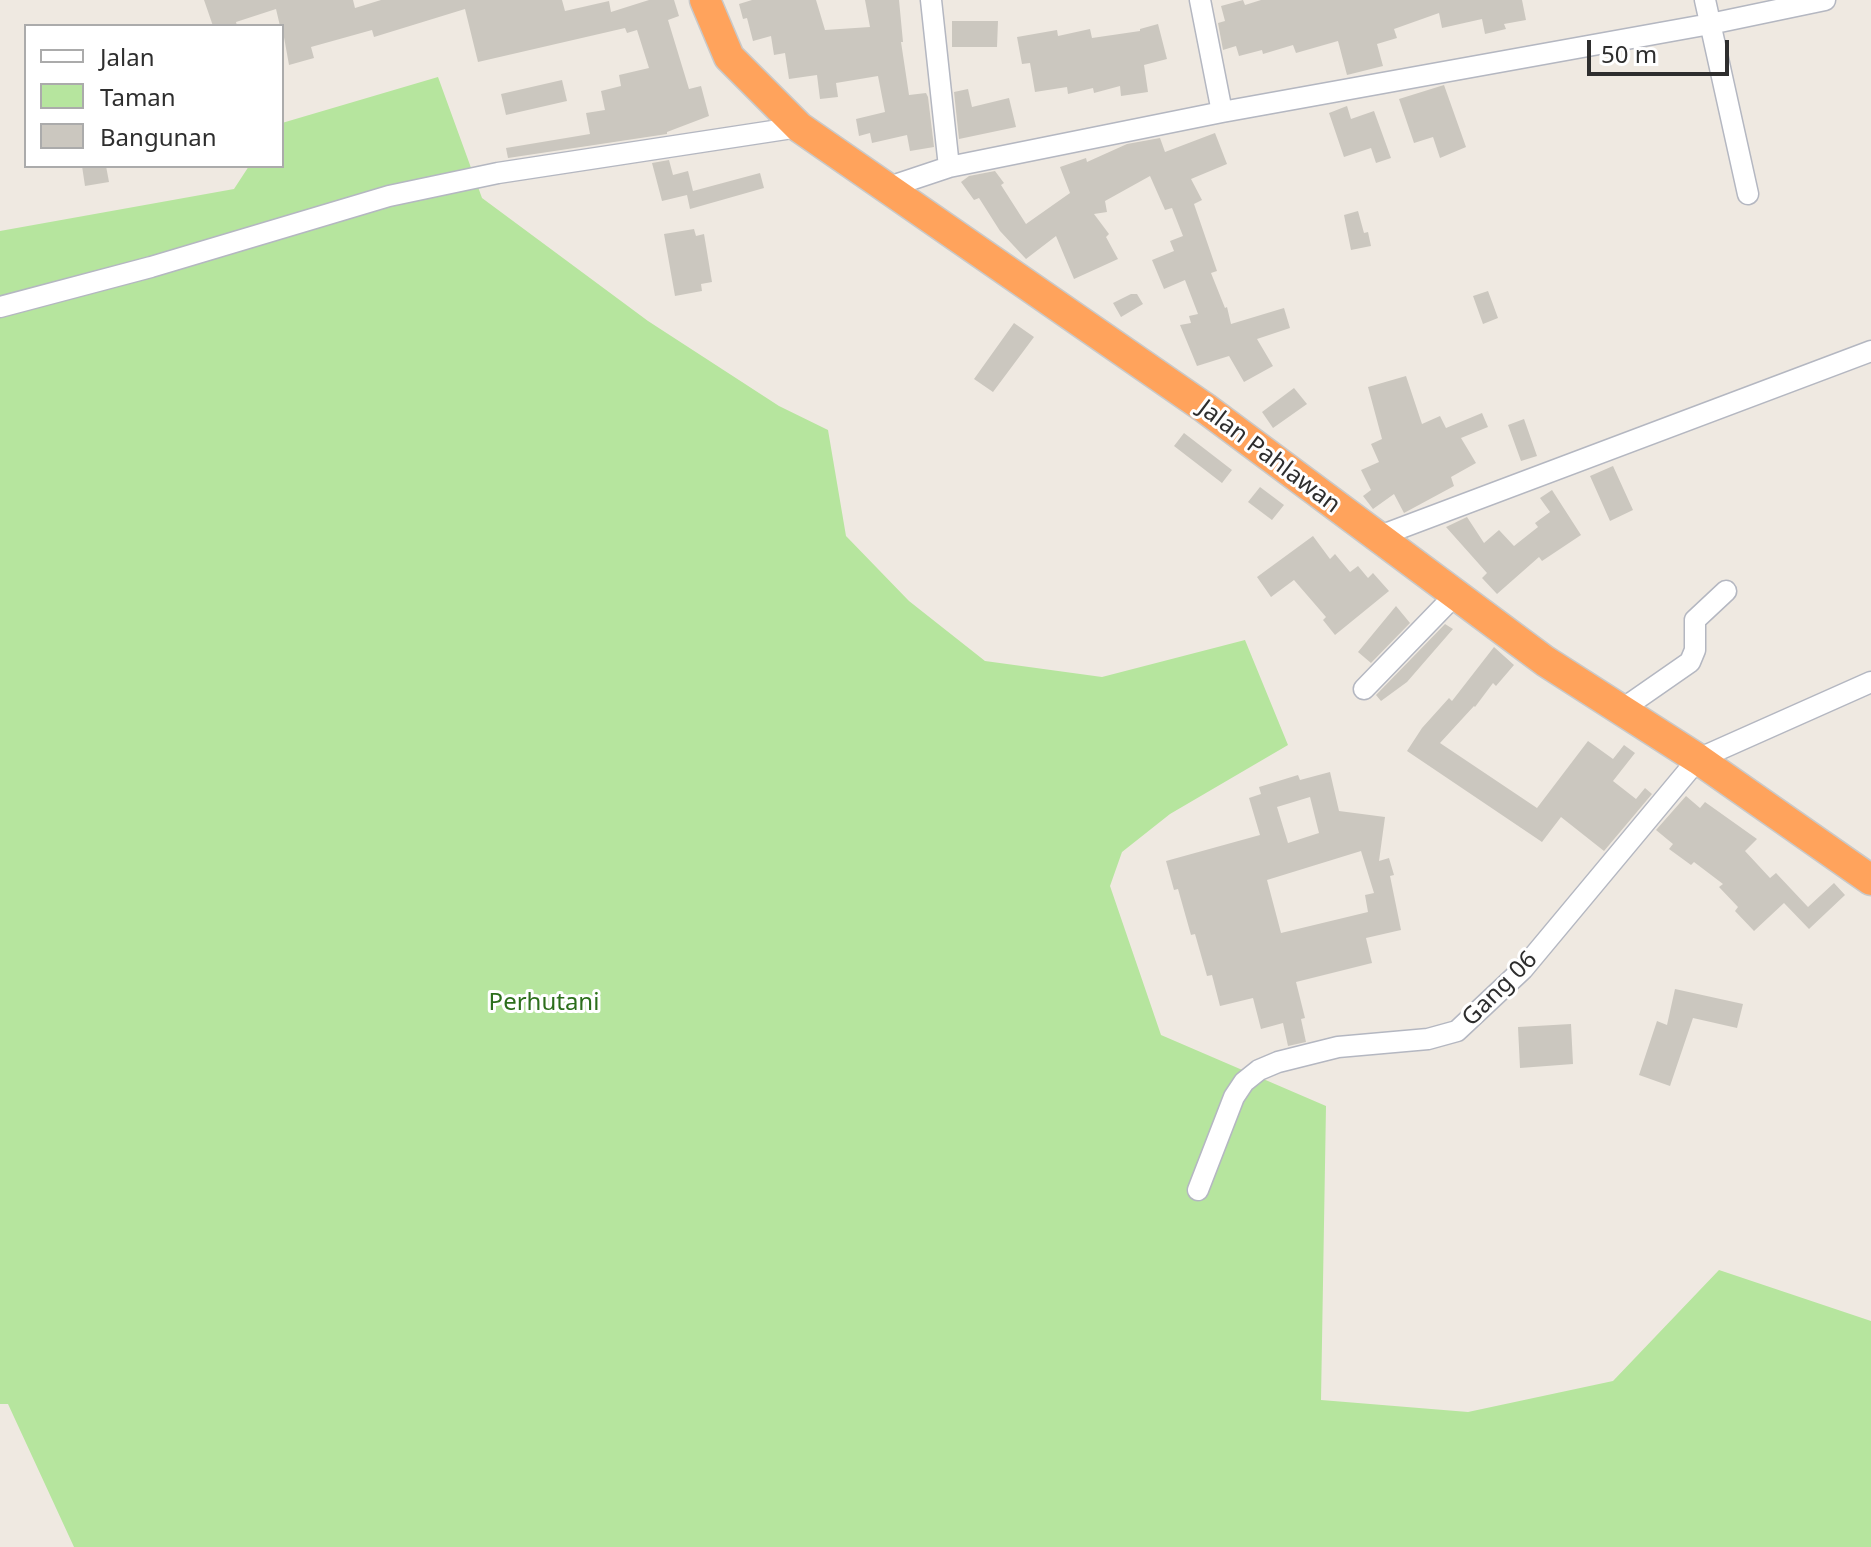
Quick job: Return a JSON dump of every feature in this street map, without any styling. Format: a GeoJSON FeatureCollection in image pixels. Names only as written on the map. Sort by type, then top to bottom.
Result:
{"type":"FeatureCollection","features":[{"type":"Feature","properties":{"kind":"highway","name":"Jalan Pahlawan"},"geometry":{"type":"LineString","coordinates":[[705,0],[729,57],[799,127],[1205,408],[1545,661],[1698,759],[1871,880]]}},
{"type":"Feature","properties":{"kind":"street"},"geometry":{"type":"LineString","coordinates":[[931,0],[949,167]]}},
{"type":"Feature","properties":{"kind":"street"},"geometry":{"type":"LineString","coordinates":[[1200,0],[1222,112]]}},
{"type":"Feature","properties":{"kind":"street"},"geometry":{"type":"LineString","coordinates":[[1705,0],[1748,194]]}},
{"type":"Feature","properties":{"kind":"street"},"geometry":{"type":"LineString","coordinates":[[886,188],[949,167],[1222,112],[1710,24],[1825,0]]}},
{"type":"Feature","properties":{"kind":"street"},"geometry":{"type":"LineString","coordinates":[[0,307],[151,267],[389,196],[498,173],[799,127]]}},
{"type":"Feature","properties":{"kind":"street"},"geometry":{"type":"LineString","coordinates":[[1377,537],[1871,351]]}},
{"type":"Feature","properties":{"kind":"street"},"geometry":{"type":"LineString","coordinates":[[1621,710],[1690,662],[1695,650],[1695,620],[1726,591]]}},
{"type":"Feature","properties":{"kind":"street"},"geometry":{"type":"LineString","coordinates":[[1364,689],[1455,595]]}},
{"type":"Feature","properties":{"kind":"street"},"geometry":{"type":"LineString","coordinates":[[1698,759],[1871,682]]}},
{"type":"Feature","properties":{"kind":"street","name":"Gang 06"},"geometry":{"type":"LineString","coordinates":[[1198,1190],[1228,1110],[1244,1082],[1259,1070],[1278,1062],[1338,1047],[1443,1036],[1463,1027],[1523,969],[1698,759]]}},
{"type":"Feature","properties":{"kind":"green space","name":"Perhutani"},"geometry":{"type":"Polygon","coordinates":[[[438,77],[482,198],[648,321],[779,406],[828,430],[846,536],[909,601],[985,661],[1102,677],[1245,640],[1288,745],[1170,814],[1122,852],[1110,886],[1161,1035],[1326,1106],[1321,1400],[1468,1412],[1613,1381],[1719,1270],[1871,1321],[1871,1547],[74,1547],[8,1404],[0,1404],[0,231],[234,189],[248,168],[284,168],[284,122],[438,77]]]}},
{"type":"Feature","properties":{"kind":"building"},"geometry":{"type":"Polygon","coordinates":[[[204,0],[353,0],[355,8],[381,0],[562,0],[565,11],[609,1],[611,12],[649,0],[674,0],[679,16],[668,20],[689,89],[701,86],[709,116],[667,134],[508,158],[506,148],[590,134],[586,113],[605,110],[601,91],[621,86],[619,75],[649,68],[637,30],[627,33],[625,28],[478,62],[465,9],[374,37],[372,30],[311,47],[314,58],[289,65],[284,24],[280,24],[276,9],[236,24],[212,24],[204,0]]]}},
{"type":"Feature","properties":{"kind":"building"},"geometry":{"type":"Polygon","coordinates":[[[752,0],[816,0],[825,30],[870,27],[865,0],[899,0],[901,42],[909,95],[926,93],[928,97],[934,147],[910,151],[907,135],[872,143],[870,133],[859,136],[856,119],[885,112],[878,76],[836,83],[838,97],[820,99],[817,75],[789,79],[785,53],[774,55],[771,36],[753,41],[747,18],[743,19],[739,4],[752,0]]]}},
{"type":"Feature","properties":{"kind":"building"},"geometry":{"type":"Polygon","coordinates":[[[1243,0],[1245,5],[1261,0],[1522,0],[1526,20],[1504,24],[1506,29],[1485,34],[1482,19],[1442,28],[1439,13],[1394,29],[1397,38],[1377,44],[1383,66],[1347,75],[1338,41],[1296,53],[1293,45],[1263,54],[1262,50],[1239,56],[1236,46],[1223,50],[1218,23],[1225,21],[1221,6],[1243,0]]]}},
{"type":"Feature","properties":{"kind":"building"},"geometry":{"type":"Polygon","coordinates":[[[952,21],[998,21],[997,47],[952,47],[952,21]]]}},
{"type":"Feature","properties":{"kind":"building"},"geometry":{"type":"Polygon","coordinates":[[[1158,24],[1167,59],[1144,65],[1148,92],[1121,96],[1120,86],[1094,93],[1093,88],[1068,94],[1067,87],[1035,92],[1030,63],[1022,64],[1017,37],[1057,30],[1058,36],[1090,29],[1092,38],[1140,31],[1158,24]]]}},
{"type":"Feature","properties":{"kind":"building"},"geometry":{"type":"Polygon","coordinates":[[[562,80],[567,101],[506,115],[501,94],[562,80]]]}},
{"type":"Feature","properties":{"kind":"building"},"geometry":{"type":"Polygon","coordinates":[[[1444,85],[1466,147],[1440,158],[1433,137],[1414,143],[1399,99],[1444,85]]]}},
{"type":"Feature","properties":{"kind":"building"},"geometry":{"type":"Polygon","coordinates":[[[968,89],[972,107],[1009,98],[1016,127],[959,139],[954,92],[968,89]]]}},
{"type":"Feature","properties":{"kind":"building"},"geometry":{"type":"Polygon","coordinates":[[[1347,106],[1351,119],[1374,111],[1391,158],[1376,163],[1371,148],[1344,157],[1329,113],[1347,106]]]}},
{"type":"Feature","properties":{"kind":"building"},"geometry":{"type":"Polygon","coordinates":[[[1215,133],[1227,164],[1191,179],[1202,200],[1194,204],[1217,271],[1211,273],[1227,307],[1231,324],[1284,308],[1290,328],[1257,339],[1273,366],[1244,382],[1229,356],[1197,366],[1180,325],[1191,323],[1189,316],[1198,314],[1185,280],[1164,289],[1152,260],[1174,251],[1170,241],[1183,236],[1172,208],[1165,210],[1150,176],[1105,201],[1107,212],[1094,214],[1109,234],[1106,237],[1118,259],[1074,279],[1056,236],[1026,259],[1000,231],[979,198],[974,200],[961,182],[969,176],[995,171],[1026,224],[1070,193],[1060,167],[1086,158],[1087,162],[1127,144],[1160,138],[1165,152],[1215,133]]]}},
{"type":"Feature","properties":{"kind":"building"},"geometry":{"type":"Polygon","coordinates":[[[669,160],[673,175],[688,171],[693,191],[760,173],[764,188],[690,209],[687,195],[662,201],[652,163],[669,160]]]}},
{"type":"Feature","properties":{"kind":"building"},"geometry":{"type":"Polygon","coordinates":[[[82,168],[106,168],[109,182],[85,186],[82,168]]]}},
{"type":"Feature","properties":{"kind":"building"},"geometry":{"type":"Polygon","coordinates":[[[1358,211],[1371,246],[1351,250],[1344,215],[1358,211]]]}},
{"type":"Feature","properties":{"kind":"building"},"geometry":{"type":"Polygon","coordinates":[[[694,229],[696,236],[704,234],[712,282],[701,284],[702,291],[675,296],[664,234],[694,229]]]}},
{"type":"Feature","properties":{"kind":"building"},"geometry":{"type":"Polygon","coordinates":[[[1488,291],[1498,318],[1483,324],[1473,296],[1488,291]]]}},
{"type":"Feature","properties":{"kind":"building"},"geometry":{"type":"Polygon","coordinates":[[[1137,294],[1143,304],[1121,317],[1113,303],[1137,294]]]}},
{"type":"Feature","properties":{"kind":"building"},"geometry":{"type":"Polygon","coordinates":[[[1014,323],[1034,337],[993,392],[974,379],[1014,323]]]}},
{"type":"Feature","properties":{"kind":"building"},"geometry":{"type":"Polygon","coordinates":[[[1406,376],[1422,424],[1440,416],[1446,428],[1482,413],[1488,427],[1461,438],[1476,463],[1451,477],[1454,486],[1404,513],[1394,494],[1373,509],[1363,496],[1371,490],[1361,470],[1379,462],[1371,444],[1382,439],[1368,387],[1406,376]]]}},
{"type":"Feature","properties":{"kind":"building"},"geometry":{"type":"Polygon","coordinates":[[[1294,388],[1307,404],[1273,428],[1262,412],[1294,388]]]}},
{"type":"Feature","properties":{"kind":"building"},"geometry":{"type":"Polygon","coordinates":[[[1524,419],[1537,456],[1521,461],[1508,425],[1524,419]]]}},
{"type":"Feature","properties":{"kind":"building"},"geometry":{"type":"Polygon","coordinates":[[[1184,433],[1232,470],[1222,483],[1174,446],[1184,433]]]}},
{"type":"Feature","properties":{"kind":"building"},"geometry":{"type":"Polygon","coordinates":[[[1613,466],[1633,510],[1610,521],[1590,476],[1613,466]]]}},
{"type":"Feature","properties":{"kind":"building"},"geometry":{"type":"Polygon","coordinates":[[[1260,487],[1284,505],[1272,520],[1248,502],[1260,487]]]}},
{"type":"Feature","properties":{"kind":"building"},"geometry":{"type":"Polygon","coordinates":[[[1552,490],[1581,535],[1542,561],[1539,557],[1497,594],[1482,578],[1487,573],[1446,527],[1467,517],[1484,543],[1499,530],[1514,546],[1538,527],[1535,523],[1550,512],[1540,498],[1552,490]]]}},
{"type":"Feature","properties":{"kind":"building"},"geometry":{"type":"Polygon","coordinates":[[[1313,536],[1330,559],[1335,554],[1350,572],[1358,566],[1368,578],[1373,573],[1389,591],[1335,635],[1323,620],[1326,617],[1294,580],[1271,597],[1257,577],[1313,536]]]}},
{"type":"Feature","properties":{"kind":"building"},"geometry":{"type":"Polygon","coordinates":[[[1396,606],[1410,623],[1371,663],[1358,652],[1396,606]]]}},
{"type":"Feature","properties":{"kind":"building"},"geometry":{"type":"Polygon","coordinates":[[[1445,624],[1453,629],[1407,682],[1381,701],[1376,695],[1445,624]]]}},
{"type":"Feature","properties":{"kind":"building"},"geometry":{"type":"Polygon","coordinates":[[[1494,647],[1514,665],[1496,686],[1493,683],[1440,743],[1537,808],[1588,741],[1613,759],[1624,745],[1635,753],[1613,781],[1636,799],[1645,788],[1652,794],[1604,851],[1561,817],[1542,842],[1407,751],[1422,728],[1449,698],[1452,701],[1494,647]]]}},
{"type":"Feature","properties":{"kind":"building"},"geometry":{"type":"Polygon","coordinates":[[[1330,772],[1339,811],[1385,817],[1379,861],[1389,858],[1401,930],[1366,938],[1372,963],[1296,982],[1305,1018],[1301,1019],[1306,1042],[1288,1046],[1283,1023],[1261,1029],[1253,998],[1220,1006],[1212,975],[1207,976],[1195,934],[1191,935],[1178,889],[1174,890],[1166,861],[1260,835],[1249,798],[1261,794],[1259,787],[1298,775],[1300,780],[1330,772]],[[1310,797],[1277,807],[1288,843],[1319,833],[1310,797]],[[1361,851],[1267,880],[1281,933],[1368,912],[1365,895],[1374,893],[1361,851]]]}},
{"type":"Feature","properties":{"kind":"building"},"geometry":{"type":"Polygon","coordinates":[[[1686,796],[1700,808],[1705,802],[1757,839],[1745,851],[1770,878],[1776,873],[1808,907],[1834,883],[1845,895],[1809,929],[1784,903],[1754,931],[1735,911],[1738,907],[1719,887],[1723,884],[1694,862],[1691,865],[1669,849],[1673,844],[1656,830],[1686,796]]]}},
{"type":"Feature","properties":{"kind":"building"},"geometry":{"type":"Polygon","coordinates":[[[1675,989],[1743,1004],[1737,1028],[1693,1018],[1670,1086],[1639,1075],[1657,1021],[1667,1025],[1675,989]]]}},
{"type":"Feature","properties":{"kind":"building"},"geometry":{"type":"Polygon","coordinates":[[[1571,1024],[1573,1064],[1520,1068],[1518,1027],[1571,1024]]]}}]}
